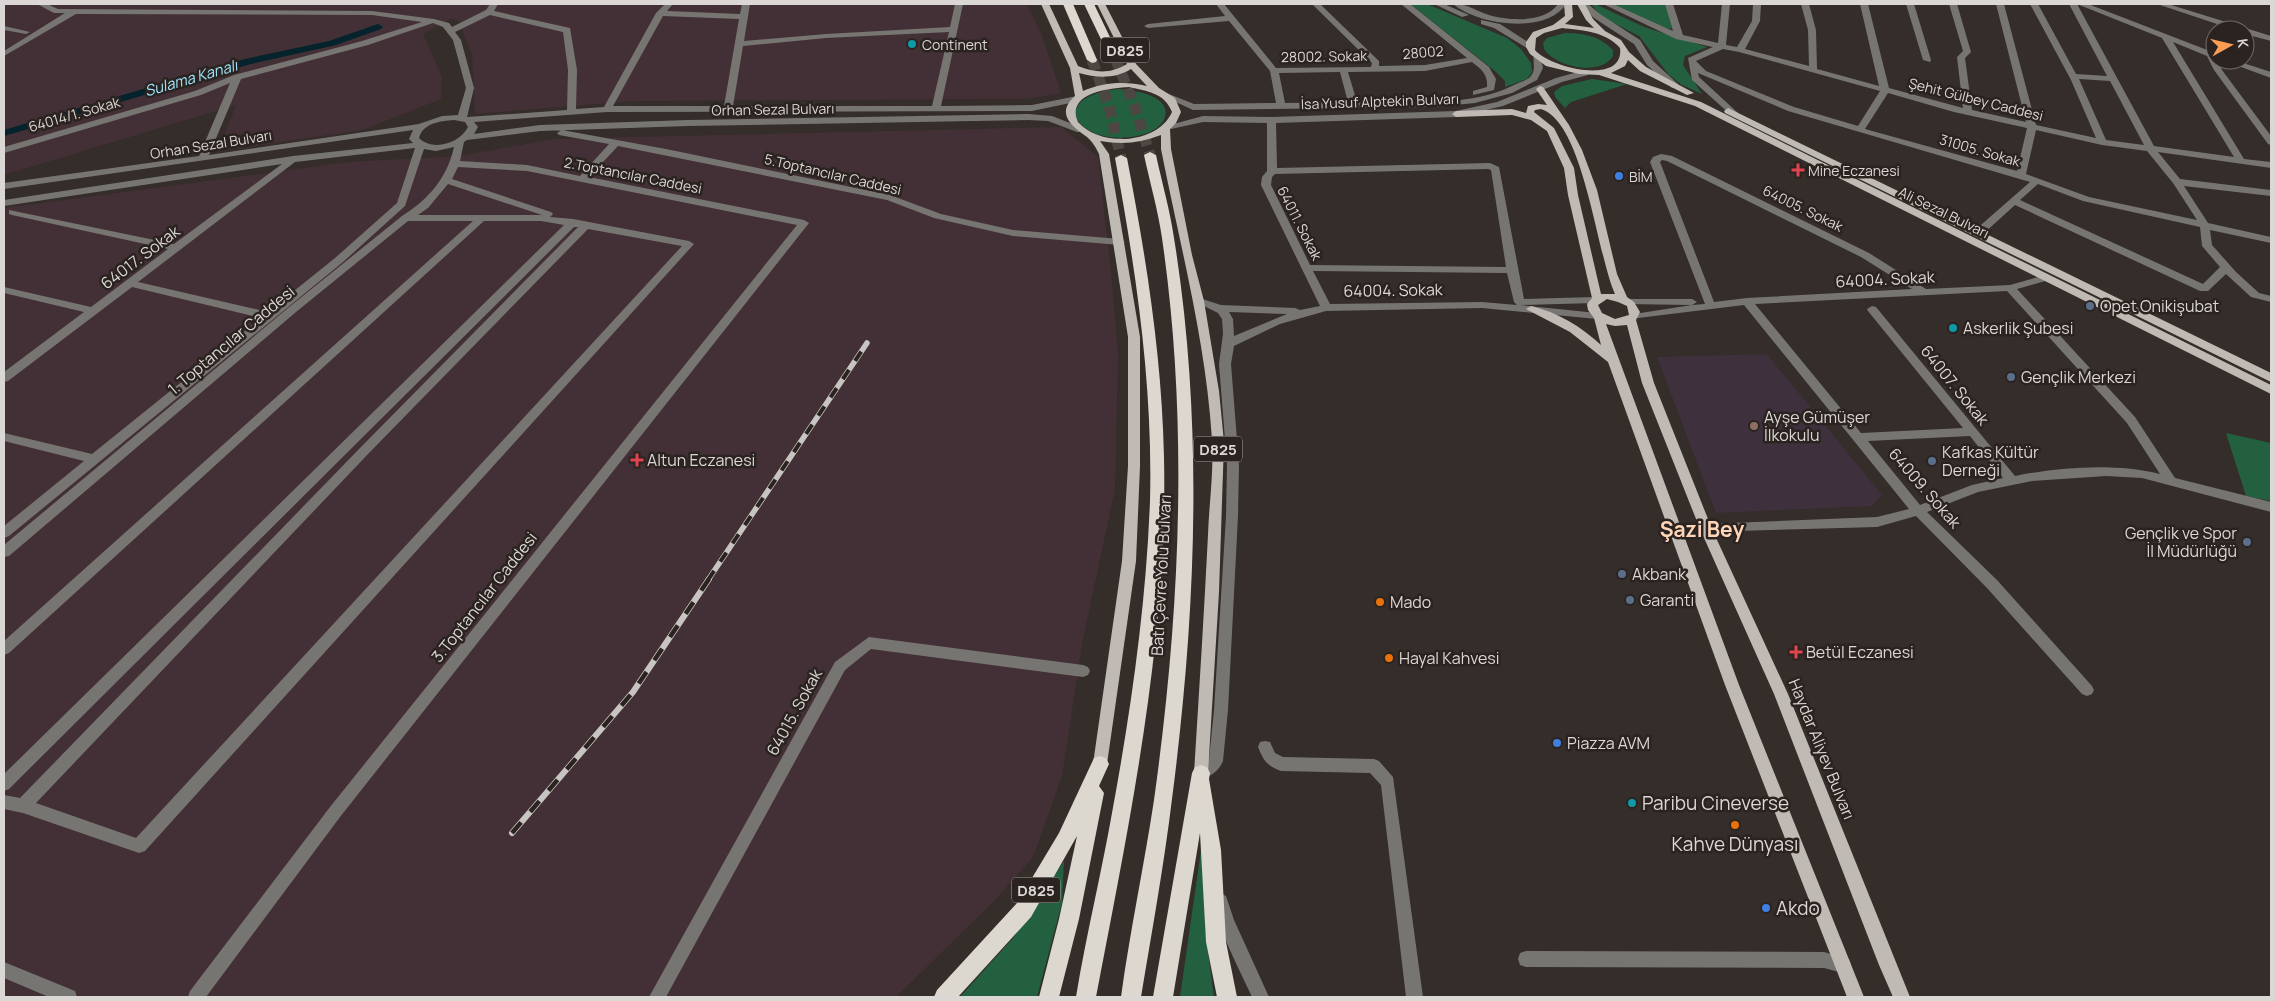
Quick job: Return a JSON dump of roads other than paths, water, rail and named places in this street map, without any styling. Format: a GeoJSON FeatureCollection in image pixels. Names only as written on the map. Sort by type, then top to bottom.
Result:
{"type":"FeatureCollection","features":[{"type":"Feature","properties":{"kind":"highway"},"geometry":{"type":"LineString","coordinates":[[1068,4],[1092,60]]}},
{"type":"Feature","properties":{"kind":"highway"},"geometry":{"type":"LineString","coordinates":[[1089,4],[1115,58]]}},
{"type":"Feature","properties":{"kind":"highway","name":"Batı Çevre Yolu Bulvarı"},"geometry":{"type":"LineString","coordinates":[[1132,997],[1162,799],[1182,617],[1186,522],[1183,383],[1176,297],[1168,236],[1150,155]]}},
{"type":"Feature","properties":{"kind":"highway","name":"Batı Çevre Yolu Bulvarı"},"geometry":{"type":"LineString","coordinates":[[1086,997],[1134,740],[1151,606],[1157,501],[1157,442],[1150,329],[1137,241],[1121,158]]}},
{"type":"Feature","properties":{"kind":"highway","name":"D825"},"geometry":{"type":"LineString","coordinates":[[944,997],[1024,910],[1066,839],[1100,764]]}},
{"type":"Feature","properties":{"kind":"highway","name":"D825"},"geometry":{"type":"LineString","coordinates":[[1049,997],[1069,919],[1100,764]]}},
{"type":"Feature","properties":{"kind":"highway"},"geometry":{"type":"LineString","coordinates":[[1201,773],[1209,820],[1216,942],[1227,997]]}},
{"type":"Feature","properties":{"kind":"highway","name":"D825"},"geometry":{"type":"LineString","coordinates":[[1164,997],[1201,773]]}},
{"type":"Feature","properties":{"kind":"main road","name":"D825"},"geometry":{"type":"LineString","coordinates":[[1045,4],[1074,68],[1078,98]]}},
{"type":"Feature","properties":{"kind":"main road","name":"D825"},"geometry":{"type":"LineString","coordinates":[[1101,4],[1132,65],[1157,90],[1169,97],[1177,111],[1176,119],[1168,128],[1166,149],[1187,255],[1200,300],[1218,442],[1212,592],[1201,773]]}},
{"type":"Feature","properties":{"kind":"main road"},"geometry":{"type":"LineString","coordinates":[[1568,4],[1569,18],[1537,33],[1531,39],[1530,46],[1537,56],[1555,67],[1586,73],[1600,72],[1622,64],[1626,57],[1625,53]]}},
{"type":"Feature","properties":{"kind":"main road","name":"Ali Sezal Bulvarı"},"geometry":{"type":"LineString","coordinates":[[1582,4],[1590,20],[1603,33],[1618,42],[1625,53],[1644,69],[1677,88],[1734,113],[2271,378]]}},
{"type":"Feature","properties":{"kind":"main road"},"geometry":{"type":"LineString","coordinates":[[1551,28],[1577,27],[1603,33]]}},
{"type":"Feature","properties":{"kind":"main road"},"geometry":{"type":"LineString","coordinates":[[1074,68],[1093,74],[1105,74],[1127,69],[1132,65]]}},
{"type":"Feature","properties":{"kind":"main road","name":"Ali Sezal Bulvarı"},"geometry":{"type":"LineString","coordinates":[[1600,72],[1698,104],[2271,390]]}},
{"type":"Feature","properties":{"kind":"main road","name":"D825"},"geometry":{"type":"LineString","coordinates":[[1100,764],[1129,561],[1134,466],[1134,337],[1120,242],[1104,154],[1096,140],[1073,122],[1070,115],[1071,107],[1078,98],[1099,88],[1129,84],[1157,90]]}},
{"type":"Feature","properties":{"kind":"main road"},"geometry":{"type":"LineString","coordinates":[[1540,89],[1560,116],[1577,145],[1589,181],[1613,280],[1625,300]]}},
{"type":"Feature","properties":{"kind":"main road"},"geometry":{"type":"LineString","coordinates":[[1534,118],[1530,112],[1531,108],[1536,106],[1548,107],[1560,116]]}},
{"type":"Feature","properties":{"kind":"main road"},"geometry":{"type":"LineString","coordinates":[[1456,114],[1512,112],[1534,118],[1551,130],[1569,168],[1573,195],[1596,299],[1592,307],[1598,317],[1732,685],[1856,997]]}},
{"type":"Feature","properties":{"kind":"main road"},"geometry":{"type":"LineString","coordinates":[[1085,132],[1117,141],[1133,141],[1148,138],[1168,128]]}},
{"type":"Feature","properties":{"kind":"main road"},"geometry":{"type":"LineString","coordinates":[[1596,299],[1607,296],[1625,300]]}},
{"type":"Feature","properties":{"kind":"main road","name":"Haydar Aliyev Bulvarı"},"geometry":{"type":"LineString","coordinates":[[1625,300],[1634,309],[1633,319],[1640,358],[1648,383],[1706,529],[1781,694],[1878,942],[1902,997]]}},
{"type":"Feature","properties":{"kind":"main road"},"geometry":{"type":"LineString","coordinates":[[1531,309],[1559,319],[1577,330],[1596,344],[1614,363]]}},
{"type":"Feature","properties":{"kind":"main road"},"geometry":{"type":"LineString","coordinates":[[1598,317],[1616,323],[1633,319]]}},
{"type":"Feature","properties":{"kind":"street"},"geometry":{"type":"LineString","coordinates":[[41,4],[57,11],[372,13],[434,21],[446,26],[458,40],[470,88],[465,118],[473,127],[472,131],[462,140]]}},
{"type":"Feature","properties":{"kind":"street"},"geometry":{"type":"LineString","coordinates":[[4,45],[68,4]]}},
{"type":"Feature","properties":{"kind":"street"},"geometry":{"type":"LineString","coordinates":[[4,54],[86,4]]}},
{"type":"Feature","properties":{"kind":"street"},"geometry":{"type":"LineString","coordinates":[[293,13],[304,4]]}},
{"type":"Feature","properties":{"kind":"street"},"geometry":{"type":"LineString","coordinates":[[606,109],[660,14],[669,4]]}},
{"type":"Feature","properties":{"kind":"street"},"geometry":{"type":"LineString","coordinates":[[728,108],[746,4]]}},
{"type":"Feature","properties":{"kind":"street"},"geometry":{"type":"LineString","coordinates":[[936,108],[959,4]]}},
{"type":"Feature","properties":{"kind":"street"},"geometry":{"type":"LineString","coordinates":[[1220,4],[1274,71],[1280,107]]}},
{"type":"Feature","properties":{"kind":"street"},"geometry":{"type":"LineString","coordinates":[[1316,4],[1376,63],[1374,69]]}},
{"type":"Feature","properties":{"kind":"street"},"geometry":{"type":"LineString","coordinates":[[1405,4],[1486,69],[1492,79],[1490,88],[1433,104]]}},
{"type":"Feature","properties":{"kind":"street"},"geometry":{"type":"LineString","coordinates":[[1438,4],[1497,26],[1530,46]]}},
{"type":"Feature","properties":{"kind":"street"},"geometry":{"type":"LineString","coordinates":[[1457,4],[1489,18],[1518,26],[1551,28]]}},
{"type":"Feature","properties":{"kind":"street"},"geometry":{"type":"LineString","coordinates":[[1489,18],[1530,21],[1549,17],[1560,9],[1562,4]]}},
{"type":"Feature","properties":{"kind":"street"},"geometry":{"type":"LineString","coordinates":[[1582,4],[1637,42],[1650,64],[1677,88]]}},
{"type":"Feature","properties":{"kind":"street","name":"Şehit Gülbey Caddesi"},"geometry":{"type":"LineString","coordinates":[[1607,4],[1679,37],[1740,50],[1885,91],[2032,127],[2151,150],[2271,165]]}},
{"type":"Feature","properties":{"kind":"street"},"geometry":{"type":"LineString","coordinates":[[1669,4],[1679,37]]}},
{"type":"Feature","properties":{"kind":"street"},"geometry":{"type":"LineString","coordinates":[[1726,4],[1722,46],[1692,60],[1695,78],[1734,113]]}},
{"type":"Feature","properties":{"kind":"street"},"geometry":{"type":"LineString","coordinates":[[1740,50],[1756,21],[1757,4]]}},
{"type":"Feature","properties":{"kind":"street"},"geometry":{"type":"LineString","coordinates":[[1805,4],[1812,30],[1814,71]]}},
{"type":"Feature","properties":{"kind":"street"},"geometry":{"type":"LineString","coordinates":[[1860,130],[1885,91],[1864,4]]}},
{"type":"Feature","properties":{"kind":"street"},"geometry":{"type":"LineString","coordinates":[[1910,4],[1927,60]]}},
{"type":"Feature","properties":{"kind":"street"},"geometry":{"type":"LineString","coordinates":[[1953,4],[1967,52],[1961,57],[1968,111]]}},
{"type":"Feature","properties":{"kind":"street"},"geometry":{"type":"LineString","coordinates":[[2000,4],[2032,127],[2022,175]]}},
{"type":"Feature","properties":{"kind":"street"},"geometry":{"type":"LineString","coordinates":[[2034,4],[2073,76],[2102,142]]}},
{"type":"Feature","properties":{"kind":"street"},"geometry":{"type":"LineString","coordinates":[[2073,4],[2151,150],[2176,182],[2204,226],[2207,246],[2226,268],[2255,295],[2271,299]]}},
{"type":"Feature","properties":{"kind":"street"},"geometry":{"type":"LineString","coordinates":[[2081,4],[2205,53]]}},
{"type":"Feature","properties":{"kind":"street"},"geometry":{"type":"LineString","coordinates":[[2161,4],[2212,20]]}},
{"type":"Feature","properties":{"kind":"street"},"geometry":{"type":"LineString","coordinates":[[450,31],[491,8],[567,30],[572,54],[573,95],[571,110]]}},
{"type":"Feature","properties":{"kind":"street"},"geometry":{"type":"LineString","coordinates":[[660,14],[744,17]]}},
{"type":"Feature","properties":{"kind":"street"},"geometry":{"type":"LineString","coordinates":[[1148,26],[1230,18]]}},
{"type":"Feature","properties":{"kind":"street","name":"64014/1. Sokak"},"geometry":{"type":"LineString","coordinates":[[4,150],[198,93],[237,77],[364,43],[434,21]]}},
{"type":"Feature","properties":{"kind":"street"},"geometry":{"type":"LineString","coordinates":[[4,28],[26,32]]}},
{"type":"Feature","properties":{"kind":"street"},"geometry":{"type":"LineString","coordinates":[[739,44],[826,36],[954,29]]}},
{"type":"Feature","properties":{"kind":"street"},"geometry":{"type":"LineString","coordinates":[[2255,34],[2271,39]]}},
{"type":"Feature","properties":{"kind":"street"},"geometry":{"type":"LineString","coordinates":[[2166,38],[2241,161]]}},
{"type":"Feature","properties":{"kind":"street","name":"İsa Yusuf Alptekin Bulvarı"},"geometry":{"type":"LineString","coordinates":[[1169,97],[1193,107],[1354,106],[1433,104],[1475,100],[1509,91],[1534,78],[1539,68],[1537,56]]}},
{"type":"Feature","properties":{"kind":"street","name":"28002"},"geometry":{"type":"LineString","coordinates":[[1374,69],[1425,68],[1474,59]]}},
{"type":"Feature","properties":{"kind":"street","name":"31005. Sokak"},"geometry":{"type":"LineString","coordinates":[[1692,60],[1703,72],[1791,109],[2022,175],[2086,199],[2271,240]]}},
{"type":"Feature","properties":{"kind":"street"},"geometry":{"type":"LineString","coordinates":[[1343,69],[1354,106]]}},
{"type":"Feature","properties":{"kind":"street","name":"28002. Sokak"},"geometry":{"type":"LineString","coordinates":[[1274,71],[1374,69]]}},
{"type":"Feature","properties":{"kind":"street"},"geometry":{"type":"LineString","coordinates":[[2218,70],[2271,142]]}},
{"type":"Feature","properties":{"kind":"street"},"geometry":{"type":"LineString","coordinates":[[2255,70],[2271,75]]}},
{"type":"Feature","properties":{"kind":"street","name":"İsa Yusuf Alptekin Bulvarı"},"geometry":{"type":"LineString","coordinates":[[1168,128],[1203,119],[1270,120],[1456,114],[1500,104],[1559,80],[1586,73]]}},
{"type":"Feature","properties":{"kind":"street"},"geometry":{"type":"LineString","coordinates":[[2073,76],[2114,79]]}},
{"type":"Feature","properties":{"kind":"street"},"geometry":{"type":"LineString","coordinates":[[203,157],[237,77]]}},
{"type":"Feature","properties":{"kind":"street","name":"Orhan Sezal Bulvarı"},"geometry":{"type":"LineString","coordinates":[[4,186],[156,166],[203,157],[422,126],[437,119],[606,109],[1032,108],[1078,98]]}},
{"type":"Feature","properties":{"kind":"street","name":"Orhan Sezal Bulvarı"},"geometry":{"type":"LineString","coordinates":[[4,203],[293,159],[421,145],[435,147],[462,140],[540,128],[688,123],[1028,117],[1049,118],[1085,132]]}},
{"type":"Feature","properties":{"kind":"street","name":"64011. Sokak"},"geometry":{"type":"LineString","coordinates":[[1270,120],[1272,171],[1267,176],[1266,185],[1326,308]]}},
{"type":"Feature","properties":{"kind":"street"},"geometry":{"type":"LineString","coordinates":[[422,126],[414,135],[414,139],[421,145],[402,204],[425,206]]}},
{"type":"Feature","properties":{"kind":"street","name":"5.Toptancılar Caddesi"},"geometry":{"type":"LineString","coordinates":[[540,128],[890,198],[938,216],[1013,233],[1120,242]]}},
{"type":"Feature","properties":{"kind":"street","name":"1. Toptancılar Caddesi"},"geometry":{"type":"LineString","coordinates":[[4,552],[292,310],[406,218],[425,206],[456,164],[462,140]]}},
{"type":"Feature","properties":{"kind":"street"},"geometry":{"type":"LineString","coordinates":[[582,179],[616,143]]}},
{"type":"Feature","properties":{"kind":"street"},"geometry":{"type":"LineString","coordinates":[[666,152],[677,144]]}},
{"type":"Feature","properties":{"kind":"street","name":"64005. Sokak"},"geometry":{"type":"LineString","coordinates":[[1709,302],[1655,162],[1656,159],[1665,157],[1865,255],[1925,293]]}},
{"type":"Feature","properties":{"kind":"street","name":"64017. Sokak"},"geometry":{"type":"LineString","coordinates":[[4,378],[293,159]]}},
{"type":"Feature","properties":{"kind":"street","name":"2.Toptancılar Caddesi"},"geometry":{"type":"LineString","coordinates":[[456,164],[526,168],[804,223]]}},
{"type":"Feature","properties":{"kind":"street"},"geometry":{"type":"LineString","coordinates":[[1272,171],[1490,166],[1496,169],[1519,302]]}},
{"type":"Feature","properties":{"kind":"street"},"geometry":{"type":"LineString","coordinates":[[446,180],[580,224]]}},
{"type":"Feature","properties":{"kind":"street"},"geometry":{"type":"LineString","coordinates":[[1978,233],[2036,181]]}},
{"type":"Feature","properties":{"kind":"street"},"geometry":{"type":"LineString","coordinates":[[2176,182],[2271,193]]}},
{"type":"Feature","properties":{"kind":"street"},"geometry":{"type":"LineString","coordinates":[[4,220],[24,200]]}},
{"type":"Feature","properties":{"kind":"street"},"geometry":{"type":"LineString","coordinates":[[2014,201],[2204,289],[2226,268]]}},
{"type":"Feature","properties":{"kind":"street","name":"1. Toptancılar Caddesi"},"geometry":{"type":"LineString","coordinates":[[4,533],[339,260],[402,204]]}},
{"type":"Feature","properties":{"kind":"street"},"geometry":{"type":"LineString","coordinates":[[12,212],[178,248]]}},
{"type":"Feature","properties":{"kind":"street"},"geometry":{"type":"LineString","coordinates":[[4,649],[483,216]]}},
{"type":"Feature","properties":{"kind":"street"},"geometry":{"type":"LineString","coordinates":[[4,802],[23,806],[139,846],[689,244],[541,218],[483,216],[406,218]]}},
{"type":"Feature","properties":{"kind":"street","name":"3.Toptancılar Caddesi"},"geometry":{"type":"LineString","coordinates":[[196,997],[336,812],[804,223]]}},
{"type":"Feature","properties":{"kind":"street"},"geometry":{"type":"LineString","coordinates":[[4,784],[580,224]]}},
{"type":"Feature","properties":{"kind":"street"},"geometry":{"type":"LineString","coordinates":[[23,806],[580,224]]}},
{"type":"Feature","properties":{"kind":"street"},"geometry":{"type":"LineString","coordinates":[[1308,268],[1512,270]]}},
{"type":"Feature","properties":{"kind":"street","name":"64004. Sokak"},"geometry":{"type":"LineString","coordinates":[[1633,319],[1724,303],[2010,288],[2045,278]]}},
{"type":"Feature","properties":{"kind":"street"},"geometry":{"type":"LineString","coordinates":[[130,283],[269,316]]}},
{"type":"Feature","properties":{"kind":"street"},"geometry":{"type":"LineString","coordinates":[[2010,288],[2131,420],[2171,481]]}},
{"type":"Feature","properties":{"kind":"street"},"geometry":{"type":"LineString","coordinates":[[4,290],[92,311]]}},
{"type":"Feature","properties":{"kind":"street","name":"64004. Sokak"},"geometry":{"type":"LineString","coordinates":[[1305,311],[1326,308],[1482,305],[1596,299]]}},
{"type":"Feature","properties":{"kind":"street"},"geometry":{"type":"LineString","coordinates":[[1200,300],[1222,308],[1305,311]]}},
{"type":"Feature","properties":{"kind":"street","name":"64004. Sokak"},"geometry":{"type":"LineString","coordinates":[[1625,300],[1724,303]]}},
{"type":"Feature","properties":{"kind":"street","name":"64009. Sokak"},"geometry":{"type":"LineString","coordinates":[[1747,301],[1918,511],[1992,584],[2087,690]]}},
{"type":"Feature","properties":{"kind":"street","name":"64004. Sokak"},"geometry":{"type":"LineString","coordinates":[[1482,305],[1598,317]]}},
{"type":"Feature","properties":{"kind":"street"},"geometry":{"type":"LineString","coordinates":[[1201,773],[1210,768],[1216,761],[1221,710],[1232,516],[1232,465],[1225,364],[1229,322],[1222,308]]}},
{"type":"Feature","properties":{"kind":"street","name":"64007. Sokak"},"geometry":{"type":"LineString","coordinates":[[1872,309],[2012,480]]}},
{"type":"Feature","properties":{"kind":"street"},"geometry":{"type":"LineString","coordinates":[[1228,344],[1272,322],[1305,311]]}},
{"type":"Feature","properties":{"kind":"street"},"geometry":{"type":"LineString","coordinates":[[1858,438],[1972,432]]}},
{"type":"Feature","properties":{"kind":"street"},"geometry":{"type":"LineString","coordinates":[[4,437],[93,459]]}},
{"type":"Feature","properties":{"kind":"street"},"geometry":{"type":"LineString","coordinates":[[1706,529],[1877,522],[1918,511],[1976,488],[2012,480],[2106,472],[2142,474],[2271,507]]}},
{"type":"Feature","properties":{"kind":"street","name":"64015. Sokak"},"geometry":{"type":"LineString","coordinates":[[657,997],[840,666],[869,643],[1083,671]]}},
{"type":"Feature","properties":{"kind":"street"},"geometry":{"type":"LineString","coordinates":[[1265,747],[1270,758],[1281,764],[1374,766],[1388,782],[1415,997]]}},
{"type":"Feature","properties":{"kind":"street"},"geometry":{"type":"LineString","coordinates":[[1214,882],[1226,921],[1261,997]]}},
{"type":"Feature","properties":{"kind":"street"},"geometry":{"type":"LineString","coordinates":[[1526,959],[1824,960],[1843,965]]}},
{"type":"Feature","properties":{"kind":"street"},"geometry":{"type":"LineString","coordinates":[[4,970],[69,997]]}},
{"type":"Feature","properties":{"kind":"waterway","name":"Sulama Kanalı"},"geometry":{"type":"LineString","coordinates":[[4,133],[249,61],[332,43],[378,27]]}},
{"type":"Feature","properties":{"kind":"tunnel"},"geometry":{"type":"LineString","coordinates":[[1115,58],[1134,104],[1150,155]]}},
{"type":"Feature","properties":{"kind":"tunnel"},"geometry":{"type":"LineString","coordinates":[[1092,60],[1109,106],[1121,158]]}},
{"type":"Feature","properties":{"kind":"railway"},"geometry":{"type":"LineString","coordinates":[[708,580],[867,343]]}},
{"type":"Feature","properties":{"kind":"railway"},"geometry":{"type":"LineString","coordinates":[[512,833],[633,692],[709,579]]}},
{"type":"Feature","properties":{"kind":"place","name":"Continent"},"geometry":{"type":"Point","coordinates":[912,44]}},
{"type":"Feature","properties":{"kind":"place","name":"Mine Eczanesi"},"geometry":{"type":"Point","coordinates":[1798,170]}},
{"type":"Feature","properties":{"kind":"place","name":"BİM"},"geometry":{"type":"Point","coordinates":[1619,176]}},
{"type":"Feature","properties":{"kind":"place","name":"Opet Onikişubat"},"geometry":{"type":"Point","coordinates":[2090,306]}},
{"type":"Feature","properties":{"kind":"place","name":"Askerlik Şubesi"},"geometry":{"type":"Point","coordinates":[1953,328]}},
{"type":"Feature","properties":{"kind":"place","name":"Gençlik Merkezi"},"geometry":{"type":"Point","coordinates":[2011,377]}},
{"type":"Feature","properties":{"kind":"place","name":"Ayşe Gümüşer İlkokulu"},"geometry":{"type":"Point","coordinates":[1754,426]}},
{"type":"Feature","properties":{"kind":"place","name":"Altun Eczanesi"},"geometry":{"type":"Point","coordinates":[637,460]}},
{"type":"Feature","properties":{"kind":"place","name":"Kafkas Kültür Derneği"},"geometry":{"type":"Point","coordinates":[1932,461]}},
{"type":"Feature","properties":{"kind":"place","name":"Gençlik ve Spor İl Müdürlüğü"},"geometry":{"type":"Point","coordinates":[2247,542]}},
{"type":"Feature","properties":{"kind":"place","name":"Akbank"},"geometry":{"type":"Point","coordinates":[1622,574]}},
{"type":"Feature","properties":{"kind":"place","name":"Garanti"},"geometry":{"type":"Point","coordinates":[1630,600]}},
{"type":"Feature","properties":{"kind":"place","name":"Mado"},"geometry":{"type":"Point","coordinates":[1380,602]}},
{"type":"Feature","properties":{"kind":"place","name":"Betül Eczanesi"},"geometry":{"type":"Point","coordinates":[1796,652]}},
{"type":"Feature","properties":{"kind":"place","name":"Hayal Kahvesi"},"geometry":{"type":"Point","coordinates":[1389,658]}},
{"type":"Feature","properties":{"kind":"place","name":"Piazza AVM"},"geometry":{"type":"Point","coordinates":[1557,743]}},
{"type":"Feature","properties":{"kind":"place","name":"Paribu Cineverse"},"geometry":{"type":"Point","coordinates":[1632,803]}},
{"type":"Feature","properties":{"kind":"place","name":"Kahve Dünyası"},"geometry":{"type":"Point","coordinates":[1735,825]}},
{"type":"Feature","properties":{"kind":"place","name":"Akdo"},"geometry":{"type":"Point","coordinates":[1766,908]}},
{"type":"Feature","properties":{"kind":"district","name":"Şazi Bey"},"geometry":{"type":"Point","coordinates":[1702,529]}}]}
